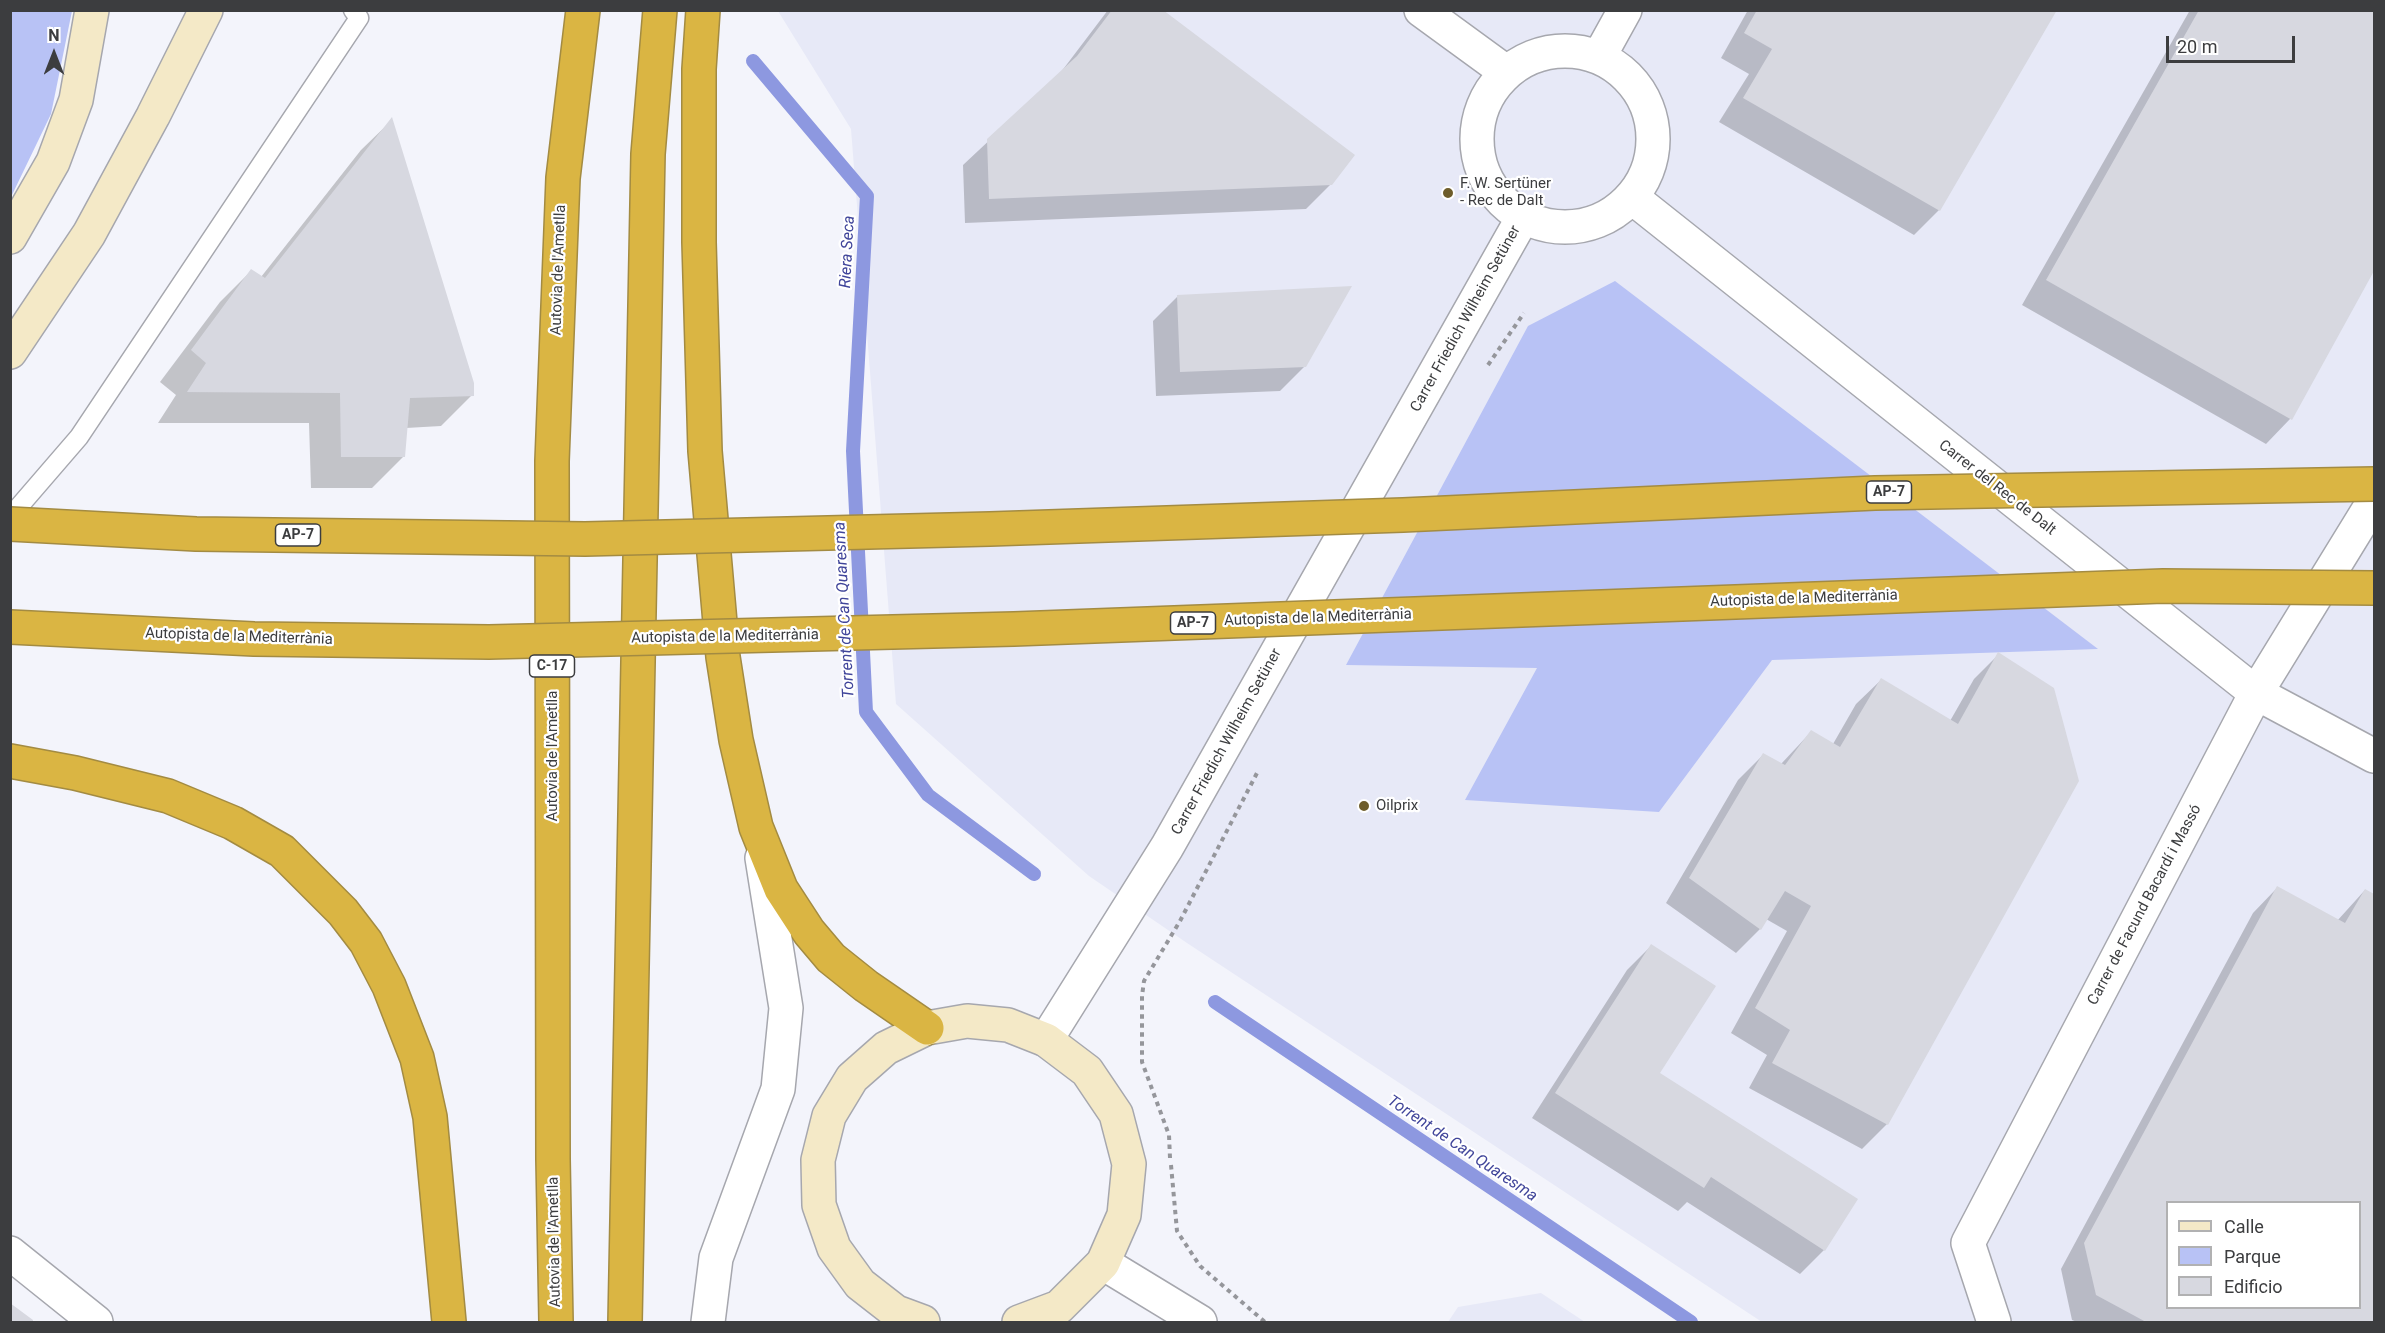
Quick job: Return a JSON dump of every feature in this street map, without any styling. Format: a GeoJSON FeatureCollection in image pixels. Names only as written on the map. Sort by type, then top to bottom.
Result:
{"type":"FeatureCollection","features":[{"type":"Feature","properties":{"kind":"highway","name":"Autovia de l'Ametlla"},"geometry":{"type":"LineString","coordinates":[[556,1323],[552,461],[563,178],[583,10]]}},
{"type":"Feature","properties":{"kind":"highway"},"geometry":{"type":"LineString","coordinates":[[625,1323],[648,154],[660,10]]}},
{"type":"Feature","properties":{"kind":"highway"},"geometry":{"type":"LineString","coordinates":[[703,10],[699,69],[699,242],[705,451],[723,657],[735,740],[756,827],[782,889],[816,941],[831,958],[866,986],[927,1028]]}},
{"type":"Feature","properties":{"kind":"highway","name":"AP-7"},"geometry":{"type":"LineString","coordinates":[[10,524],[196,534],[585,539],[1380,516],[1875,493],[2374,484]]}},
{"type":"Feature","properties":{"kind":"highway","name":"Autopista de la Mediterrània"},"geometry":{"type":"LineString","coordinates":[[10,627],[254,639],[501,642],[1014,629],[2163,585],[2374,588]]}},
{"type":"Feature","properties":{"kind":"highway"},"geometry":{"type":"LineString","coordinates":[[10,761],[75,773],[168,796],[233,823],[282,851],[343,912],[366,942],[389,986],[417,1058],[429,1117],[449,1323]]}},
{"type":"Feature","properties":{"kind":"street"},"geometry":{"type":"LineString","coordinates":[[10,237],[53,162],[76,100],[92,10]]}},
{"type":"Feature","properties":{"kind":"street"},"geometry":{"type":"LineString","coordinates":[[10,352],[89,234],[153,116],[206,10]]}},
{"type":"Feature","properties":{"kind":"street"},"geometry":{"type":"LineString","coordinates":[[1420,10],[1506,72]]}},
{"type":"Feature","properties":{"kind":"street"},"geometry":{"type":"LineString","coordinates":[[1599,57],[1625,10]]}},
{"type":"Feature","properties":{"kind":"street"},"geometry":{"type":"LineString","coordinates":[[1567,49],[1599,57],[1634,81],[1653,118],[1653,161],[1634,199],[1581,229],[1522,219],[1490,190],[1475,150],[1480,107],[1506,72],[1534,55],[1567,49]]}},
{"type":"Feature","properties":{"kind":"street","name":"Carrer del Rec de Dalt"},"geometry":{"type":"LineString","coordinates":[[1634,199],[2256,693],[2374,756]]}},
{"type":"Feature","properties":{"kind":"street","name":"Carrer Friedich Wilheim Setüner"},"geometry":{"type":"LineString","coordinates":[[1046,1040],[1162,856],[1522,219]]}},
{"type":"Feature","properties":{"kind":"street","name":"Carrer de Facund Bacardí i Massó"},"geometry":{"type":"LineString","coordinates":[[1994,1323],[1968,1243],[2256,693],[2374,501]]}},
{"type":"Feature","properties":{"kind":"street"},"geometry":{"type":"LineString","coordinates":[[708,1323],[716,1258],[778,1089],[786,1008],[756,827]]}},
{"type":"Feature","properties":{"kind":"street"},"geometry":{"type":"LineString","coordinates":[[923,1323],[896,1312],[860,1284],[834,1248],[819,1205],[818,1160],[829,1116],[852,1078],[886,1048],[927,1028],[968,1021],[1008,1025],[1046,1040],[1087,1071],[1116,1114],[1129,1164],[1124,1215],[1103,1263],[1059,1307],[1019,1323]]}},
{"type":"Feature","properties":{"kind":"street"},"geometry":{"type":"LineString","coordinates":[[10,1253],[96,1323]]}},
{"type":"Feature","properties":{"kind":"street"},"geometry":{"type":"LineString","coordinates":[[1103,1263],[1200,1323]]}},
{"type":"Feature","properties":{"kind":"lane"},"geometry":{"type":"LineString","coordinates":[[10,517],[79,437],[359,18],[353,10]]}},
{"type":"Feature","properties":{"kind":"path"},"geometry":{"type":"LineString","coordinates":[[1180,921],[1144,981],[1142,996],[1142,1062],[1169,1135],[1177,1231],[1200,1266],[1265,1323]]}},
{"type":"Feature","properties":{"kind":"shaded area"},"geometry":{"type":"Polygon","coordinates":[[[778,11],[2374,11],[2374,1322],[1762,1322],[1089,876],[896,704],[851,129],[778,11]]]}},
{"type":"Feature","properties":{"kind":"shaded area"},"geometry":{"type":"Polygon","coordinates":[[[1541,1293],[1585,1322],[1448,1322],[1458,1307],[1541,1293]]]}},
{"type":"Feature","properties":{"kind":"green space"},"geometry":{"type":"Polygon","coordinates":[[[11,10],[72,11],[51,114],[11,197],[11,10]]]}},
{"type":"Feature","properties":{"kind":"green space"},"geometry":{"type":"Polygon","coordinates":[[[1615,281],[2098,649],[1772,660],[1659,812],[1465,800],[1537,668],[1346,665],[1528,326],[1615,281]]]}},
{"type":"Feature","properties":{"kind":"building"},"geometry":{"type":"Polygon","coordinates":[[[1112,10],[1163,10],[1355,155],[1332,185],[989,199],[987,139],[1077,56],[1112,10]]]}},
{"type":"Feature","properties":{"kind":"building"},"geometry":{"type":"Polygon","coordinates":[[[1757,10],[2057,10],[1940,211],[1743,98],[1772,49],[1744,33],[1757,10]]]}},
{"type":"Feature","properties":{"kind":"building"},"geometry":{"type":"Polygon","coordinates":[[[2199,10],[2374,10],[2374,271],[2292,420],[2046,280],[2199,10]]]}},
{"type":"Feature","properties":{"kind":"building"},"geometry":{"type":"Polygon","coordinates":[[[392,117],[474,383],[474,396],[410,398],[405,457],[341,457],[340,393],[187,392],[206,363],[191,350],[251,269],[265,278],[392,117]]]}},
{"type":"Feature","properties":{"kind":"building"},"geometry":{"type":"Polygon","coordinates":[[[1352,286],[1306,367],[1180,372],[1177,295],[1352,286]]]}},
{"type":"Feature","properties":{"kind":"building"},"geometry":{"type":"Polygon","coordinates":[[[1998,652],[2054,688],[2079,781],[1888,1125],[1772,1063],[1790,1030],[1755,1008],[1811,906],[1785,891],[1761,930],[1689,878],[1763,753],[1785,765],[1811,730],[1840,747],[1881,678],[1958,724],[1998,652]]]}},
{"type":"Feature","properties":{"kind":"building"},"geometry":{"type":"Polygon","coordinates":[[[2277,886],[2345,923],[2365,889],[2374,894],[2374,1322],[2146,1322],[2096,1295],[2084,1243],[2277,886]]]}},
{"type":"Feature","properties":{"kind":"building"},"geometry":{"type":"Polygon","coordinates":[[[1651,944],[1716,986],[1660,1073],[1858,1199],[1825,1251],[1711,1177],[1704,1188],[1555,1093],[1651,944]]]}},
{"type":"Feature","properties":{"kind":"building"},"geometry":{"type":"Polygon","coordinates":[[[10,1303],[33,1320],[33,1322],[10,1322],[10,1303]]]}},
{"type":"Feature","properties":{"kind":"waterway","name":"Torrent de Can Quaresma"},"geometry":{"type":"LineString","coordinates":[[753,61],[867,196],[853,451],[866,712],[928,795],[1034,874]]}},
{"type":"Feature","properties":{"kind":"waterway","name":"Torrent de Can Quaresma"},"geometry":{"type":"LineString","coordinates":[[1215,1002],[1691,1322]]}},
{"type":"Feature","properties":{"kind":"place","name":"F. W. Sertüner - Rec de Dalt"},"geometry":{"type":"Point","coordinates":[1448,193]}},
{"type":"Feature","properties":{"kind":"place","name":"Oilprix"},"geometry":{"type":"Point","coordinates":[1364,806]}},
{"type":"Feature","properties":{"kind":"water label","name":"Riera Seca"},"geometry":{"type":"Point","coordinates":[848,252]}}]}
